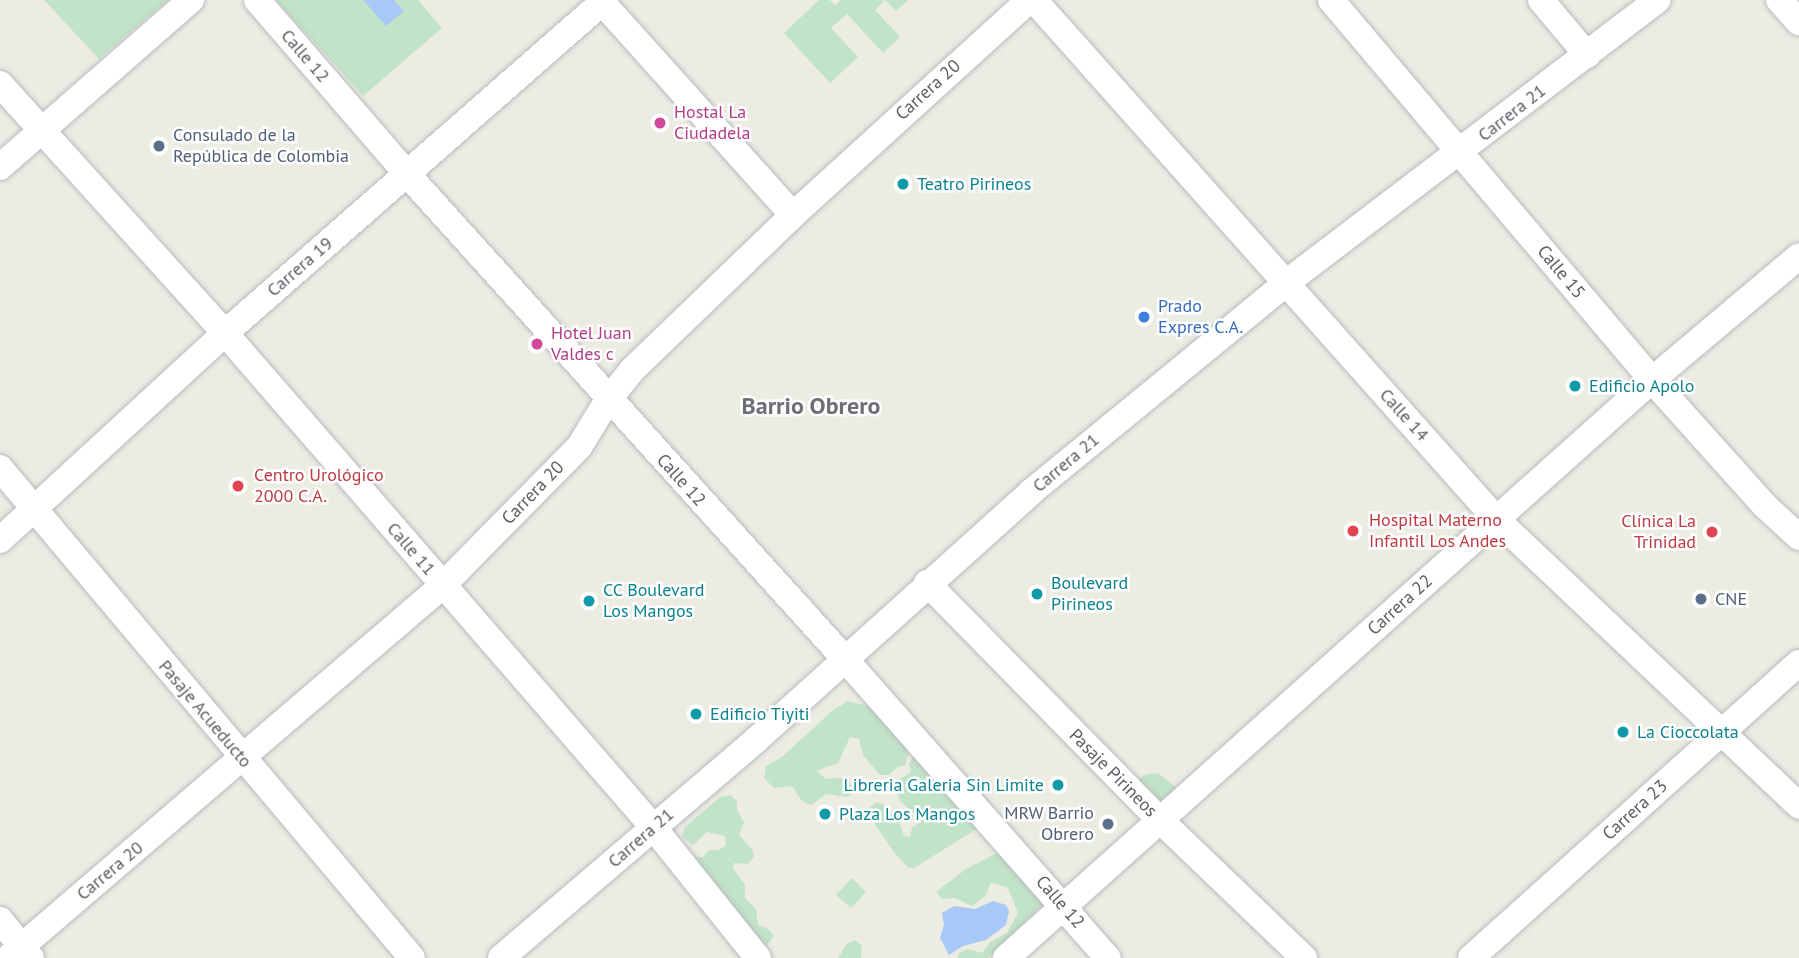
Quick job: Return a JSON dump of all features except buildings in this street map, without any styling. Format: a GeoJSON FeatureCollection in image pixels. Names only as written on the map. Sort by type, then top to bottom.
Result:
{"type":"FeatureCollection","features":[{"type":"Feature","properties":{"kind":"street"},"geometry":{"type":"LineString","coordinates":[[0,167],[191,0]]}},
{"type":"Feature","properties":{"kind":"street","name":"Calle 12"},"geometry":{"type":"LineString","coordinates":[[257,0],[407,174],[608,400],[845,659],[1108,958]]}},
{"type":"Feature","properties":{"kind":"street","name":"Carrera 20"},"geometry":{"type":"LineString","coordinates":[[20,954],[442,586],[579,447],[608,400],[632,370],[793,215],[1031,0]]}},
{"type":"Feature","properties":{"kind":"street","name":"Calle 14"},"geometry":{"type":"LineString","coordinates":[[1031,0],[1497,520],[1799,806]]}},
{"type":"Feature","properties":{"kind":"street","name":"Calle 15"},"geometry":{"type":"LineString","coordinates":[[1331,0],[1652,380],[1765,506],[1799,537]]}},
{"type":"Feature","properties":{"kind":"street"},"geometry":{"type":"LineString","coordinates":[[1541,0],[1587,55]]}},
{"type":"Feature","properties":{"kind":"street","name":"Carrera 21"},"geometry":{"type":"LineString","coordinates":[[501,958],[845,659],[1031,492],[1286,283],[1461,153],[1658,0]]}},
{"type":"Feature","properties":{"kind":"street"},"geometry":{"type":"LineString","coordinates":[[1779,0],[1799,22]]}},
{"type":"Feature","properties":{"kind":"street"},"geometry":{"type":"LineString","coordinates":[[603,1],[793,215]]}},
{"type":"Feature","properties":{"kind":"street","name":"Carrera 19"},"geometry":{"type":"LineString","coordinates":[[0,540],[225,333],[603,1]]}},
{"type":"Feature","properties":{"kind":"street","name":"Calle 11"},"geometry":{"type":"LineString","coordinates":[[0,84],[44,129],[225,333],[653,827],[758,958]]}},
{"type":"Feature","properties":{"kind":"street","name":"Carrera 22"},"geometry":{"type":"LineString","coordinates":[[1006,958],[1652,380],[1799,257]]}},
{"type":"Feature","properties":{"kind":"street","name":"Pasaje Acueducto"},"geometry":{"type":"LineString","coordinates":[[0,468],[412,958]]}},
{"type":"Feature","properties":{"kind":"street","name":"Pasaje Pirineos"},"geometry":{"type":"LineString","coordinates":[[927,583],[1159,819],[1304,958]]}},
{"type":"Feature","properties":{"kind":"street","name":"Carrera 23"},"geometry":{"type":"LineString","coordinates":[[1471,958],[1799,663]]}},
{"type":"Feature","properties":{"kind":"street"},"geometry":{"type":"LineString","coordinates":[[0,920],[20,954]]}},
{"type":"Feature","properties":{"kind":"green space"},"geometry":{"type":"Polygon","coordinates":[[[44,0],[168,0],[99,59],[44,0]]]}},
{"type":"Feature","properties":{"kind":"green space"},"geometry":{"type":"Polygon","coordinates":[[[276,0],[418,0],[442,28],[363,96],[276,0]]]}},
{"type":"Feature","properties":{"kind":"green space"},"geometry":{"type":"Polygon","coordinates":[[[819,0],[830,0],[835,5],[841,0],[885,0],[875,10],[900,37],[883,53],[847,14],[831,28],[858,57],[830,83],[784,33],[819,0]]]}},
{"type":"Feature","properties":{"kind":"green space"},"geometry":{"type":"Polygon","coordinates":[[[885,0],[908,0],[896,11],[885,0]]]}},
{"type":"Feature","properties":{"kind":"green space"},"geometry":{"type":"Polygon","coordinates":[[[848,701],[868,706],[879,716],[909,751],[905,765],[896,768],[889,775],[880,775],[863,755],[859,739],[850,737],[838,763],[816,771],[826,779],[846,777],[854,790],[848,797],[826,794],[811,805],[802,801],[792,786],[774,788],[764,778],[766,766],[782,757],[832,711],[848,701]]]}},
{"type":"Feature","properties":{"kind":"green space"},"geometry":{"type":"Polygon","coordinates":[[[915,755],[978,828],[914,868],[909,868],[896,855],[866,811],[876,802],[886,806],[899,822],[904,836],[910,837],[912,828],[920,819],[900,801],[896,782],[911,772],[909,763],[915,755]]]}},
{"type":"Feature","properties":{"kind":"green space"},"geometry":{"type":"Polygon","coordinates":[[[1158,773],[1179,790],[1155,808],[1133,786],[1144,775],[1158,773]]]}},
{"type":"Feature","properties":{"kind":"green space"},"geometry":{"type":"Polygon","coordinates":[[[730,795],[737,801],[737,810],[744,822],[739,835],[754,856],[748,864],[734,863],[733,868],[745,885],[745,898],[756,909],[758,925],[767,928],[774,936],[766,947],[688,857],[703,857],[709,850],[719,850],[726,845],[725,836],[707,832],[693,845],[682,837],[684,828],[720,797],[730,795]]]}},
{"type":"Feature","properties":{"kind":"green space"},"geometry":{"type":"Polygon","coordinates":[[[999,852],[1043,904],[988,958],[958,958],[959,953],[967,949],[982,953],[990,942],[1007,933],[1018,913],[1008,888],[991,882],[986,895],[972,906],[955,898],[942,899],[936,892],[966,869],[999,852]]]}},
{"type":"Feature","properties":{"kind":"green space"},"geometry":{"type":"Polygon","coordinates":[[[852,878],[866,892],[851,908],[836,895],[852,878]]]}},
{"type":"Feature","properties":{"kind":"green space"},"geometry":{"type":"Polygon","coordinates":[[[855,940],[862,946],[861,958],[838,958],[847,944],[855,940]]]}},
{"type":"Feature","properties":{"kind":"water"},"geometry":{"type":"Polygon","coordinates":[[[363,0],[394,0],[404,11],[386,26],[363,0]]]}},
{"type":"Feature","properties":{"kind":"water"},"geometry":{"type":"Polygon","coordinates":[[[993,901],[1006,905],[1009,911],[1006,925],[986,940],[963,946],[949,955],[940,938],[944,925],[942,913],[954,906],[975,909],[993,901]]]}},
{"type":"Feature","properties":{"kind":"place","name":"Hostal La Ciudadela"},"geometry":{"type":"Point","coordinates":[660,123]}},
{"type":"Feature","properties":{"kind":"place","name":"Consulado de la República de Colombia"},"geometry":{"type":"Point","coordinates":[159,146]}},
{"type":"Feature","properties":{"kind":"place","name":"Teatro Pirineos"},"geometry":{"type":"Point","coordinates":[903,184]}},
{"type":"Feature","properties":{"kind":"place","name":"Prado Expres C.A."},"geometry":{"type":"Point","coordinates":[1144,317]}},
{"type":"Feature","properties":{"kind":"place","name":"Hotel Juan Valdes c"},"geometry":{"type":"Point","coordinates":[537,344]}},
{"type":"Feature","properties":{"kind":"place","name":"Edificio Apolo"},"geometry":{"type":"Point","coordinates":[1575,386]}},
{"type":"Feature","properties":{"kind":"place","name":"Centro Urológico 2000 C.A."},"geometry":{"type":"Point","coordinates":[238,486]}},
{"type":"Feature","properties":{"kind":"place","name":"Hospital Materno Infantil Los Andes"},"geometry":{"type":"Point","coordinates":[1353,531]}},
{"type":"Feature","properties":{"kind":"place","name":"Clínica La Trinidad"},"geometry":{"type":"Point","coordinates":[1712,532]}},
{"type":"Feature","properties":{"kind":"place","name":"Boulevard Pirineos"},"geometry":{"type":"Point","coordinates":[1037,594]}},
{"type":"Feature","properties":{"kind":"place","name":"CNE"},"geometry":{"type":"Point","coordinates":[1701,599]}},
{"type":"Feature","properties":{"kind":"place","name":"CC Boulevard Los Mangos"},"geometry":{"type":"Point","coordinates":[589,601]}},
{"type":"Feature","properties":{"kind":"place","name":"Edificio Tiyiti"},"geometry":{"type":"Point","coordinates":[696,714]}},
{"type":"Feature","properties":{"kind":"place","name":"La Cioccolata"},"geometry":{"type":"Point","coordinates":[1623,732]}},
{"type":"Feature","properties":{"kind":"place","name":"Libreria Galeria Sin Limite"},"geometry":{"type":"Point","coordinates":[1058,785]}},
{"type":"Feature","properties":{"kind":"place","name":"Plaza Los Mangos"},"geometry":{"type":"Point","coordinates":[825,814]}},
{"type":"Feature","properties":{"kind":"place","name":"MRW Barrio Obrero"},"geometry":{"type":"Point","coordinates":[1108,824]}},
{"type":"Feature","properties":{"kind":"district","name":"Barrio Obrero"},"geometry":{"type":"Point","coordinates":[811,406]}}]}
